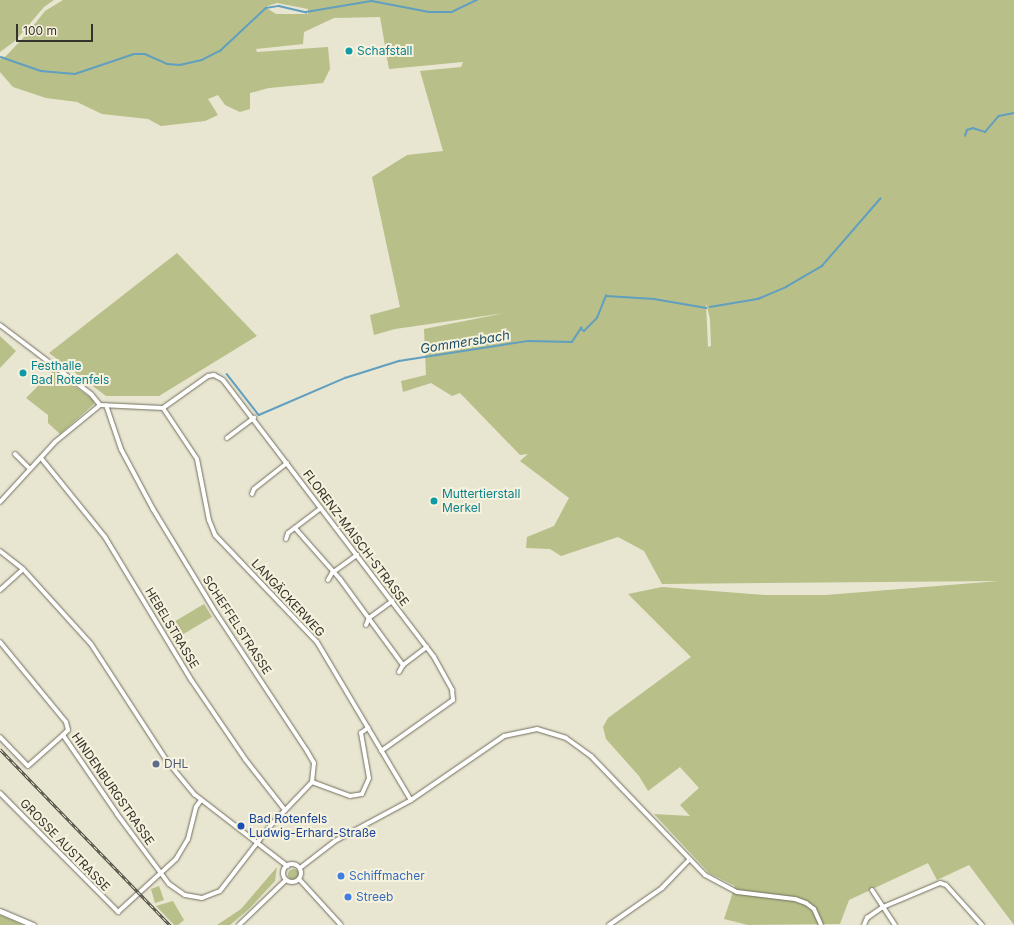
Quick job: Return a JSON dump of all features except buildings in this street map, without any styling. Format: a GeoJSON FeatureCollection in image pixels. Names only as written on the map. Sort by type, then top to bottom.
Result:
{"type":"FeatureCollection","features":[{"type":"Feature","properties":{"kind":"street"},"geometry":{"type":"LineString","coordinates":[[0,325],[91,394],[100,405]]}},
{"type":"Feature","properties":{"kind":"street","name":"FLORENZ-MAISCH-STRASSE"},"geometry":{"type":"LineString","coordinates":[[163,408],[214,375],[223,380],[254,418],[427,647],[452,690],[453,700],[382,751]]}},
{"type":"Feature","properties":{"kind":"street"},"geometry":{"type":"LineString","coordinates":[[0,502],[30,469],[86,414],[100,405],[163,408]]}},
{"type":"Feature","properties":{"kind":"street","name":"SCHEFFELSTRASSE"},"geometry":{"type":"LineString","coordinates":[[106,405],[121,449],[153,509],[216,613],[314,763],[312,782]]}},
{"type":"Feature","properties":{"kind":"street","name":"LANGÄCKERWEG"},"geometry":{"type":"LineString","coordinates":[[163,408],[197,459],[210,520],[215,535],[317,642],[411,800]]}},
{"type":"Feature","properties":{"kind":"street"},"geometry":{"type":"LineString","coordinates":[[227,438],[254,418]]}},
{"type":"Feature","properties":{"kind":"street"},"geometry":{"type":"LineString","coordinates":[[15,454],[30,469]]}},
{"type":"Feature","properties":{"kind":"street","name":"HEBELSTRASSE"},"geometry":{"type":"LineString","coordinates":[[41,458],[105,537],[192,681],[241,753],[285,810]]}},
{"type":"Feature","properties":{"kind":"street"},"geometry":{"type":"LineString","coordinates":[[252,494],[254,489],[287,463]]}},
{"type":"Feature","properties":{"kind":"street"},"geometry":{"type":"LineString","coordinates":[[286,539],[295,528],[321,508]]}},
{"type":"Feature","properties":{"kind":"street"},"geometry":{"type":"LineString","coordinates":[[295,528],[332,573],[340,580],[403,665]]}},
{"type":"Feature","properties":{"kind":"street"},"geometry":{"type":"LineString","coordinates":[[0,551],[23,569],[91,644],[176,774],[201,800],[258,842],[286,866]]}},
{"type":"Feature","properties":{"kind":"street"},"geometry":{"type":"LineString","coordinates":[[328,580],[332,573],[357,555]]}},
{"type":"Feature","properties":{"kind":"street"},"geometry":{"type":"LineString","coordinates":[[0,590],[23,569]]}},
{"type":"Feature","properties":{"kind":"street"},"geometry":{"type":"LineString","coordinates":[[366,625],[369,618],[392,601]]}},
{"type":"Feature","properties":{"kind":"street","name":"HINDENBURGSTRASSE"},"geometry":{"type":"LineString","coordinates":[[0,642],[66,722],[68,730],[63,735],[171,886],[181,893],[194,898],[210,896],[227,883],[258,842]]}},
{"type":"Feature","properties":{"kind":"street"},"geometry":{"type":"LineString","coordinates":[[400,672],[403,665],[427,647]]}},
{"type":"Feature","properties":{"kind":"street"},"geometry":{"type":"LineString","coordinates":[[258,842],[285,810],[312,782],[350,796],[356,797],[362,794],[369,778],[361,733],[368,728]]}},
{"type":"Feature","properties":{"kind":"street"},"geometry":{"type":"LineString","coordinates":[[300,868],[335,841],[411,800],[504,736],[530,729],[543,730],[566,738],[591,756],[705,875],[737,892],[806,902],[814,909],[821,925]]}},
{"type":"Feature","properties":{"kind":"street"},"geometry":{"type":"LineString","coordinates":[[0,738],[28,766],[63,735]]}},
{"type":"Feature","properties":{"kind":"street"},"geometry":{"type":"LineString","coordinates":[[0,801],[2,794]]}},
{"type":"Feature","properties":{"kind":"street","name":"GROSSE AUSTRASSE"},"geometry":{"type":"LineString","coordinates":[[2,794],[115,911],[120,911],[161,873]]}},
{"type":"Feature","properties":{"kind":"street"},"geometry":{"type":"LineString","coordinates":[[161,873],[176,859],[183,848],[196,807],[201,800]]}},
{"type":"Feature","properties":{"kind":"street"},"geometry":{"type":"LineString","coordinates":[[609,925],[662,888],[690,859]]}},
{"type":"Feature","properties":{"kind":"street"},"geometry":{"type":"LineString","coordinates":[[286,866],[293,864],[300,868]]}},
{"type":"Feature","properties":{"kind":"street"},"geometry":{"type":"LineString","coordinates":[[286,866],[283,873],[286,880]]}},
{"type":"Feature","properties":{"kind":"street"},"geometry":{"type":"LineString","coordinates":[[299,880],[301,874],[300,868]]}},
{"type":"Feature","properties":{"kind":"street"},"geometry":{"type":"LineString","coordinates":[[286,880],[293,882],[299,880]]}},
{"type":"Feature","properties":{"kind":"street"},"geometry":{"type":"LineString","coordinates":[[239,925],[286,880]]}},
{"type":"Feature","properties":{"kind":"street"},"geometry":{"type":"LineString","coordinates":[[299,880],[341,925]]}},
{"type":"Feature","properties":{"kind":"street"},"geometry":{"type":"LineString","coordinates":[[864,925],[867,918],[883,907],[940,883],[946,885],[982,925]]}},
{"type":"Feature","properties":{"kind":"street"},"geometry":{"type":"LineString","coordinates":[[872,890],[895,925]]}},
{"type":"Feature","properties":{"kind":"street"},"geometry":{"type":"LineString","coordinates":[[0,911],[33,925]]}},
{"type":"Feature","properties":{"kind":"green space"},"geometry":{"type":"Polygon","coordinates":[[[0,0],[54,0],[44,7],[15,41],[0,52],[0,0]]]}},
{"type":"Feature","properties":{"kind":"green space"},"geometry":{"type":"Polygon","coordinates":[[[63,0],[1014,0],[1014,925],[969,865],[937,880],[928,863],[849,900],[840,924],[748,925],[724,919],[735,886],[709,873],[654,814],[690,816],[680,805],[699,788],[680,767],[648,791],[639,776],[606,739],[603,727],[608,718],[691,657],[628,594],[662,587],[765,595],[826,595],[999,581],[662,584],[644,551],[618,537],[561,556],[550,549],[526,548],[527,537],[554,526],[569,498],[520,461],[528,454],[520,455],[460,393],[452,396],[431,383],[403,392],[401,381],[426,375],[424,329],[505,313],[395,329],[374,335],[370,315],[400,307],[372,177],[407,155],[443,151],[420,71],[461,67],[463,62],[389,69],[380,17],[334,18],[304,32],[303,44],[256,49],[257,52],[328,47],[330,69],[323,83],[269,88],[250,93],[250,109],[240,112],[225,105],[218,95],[208,99],[218,115],[205,121],[161,126],[148,119],[102,114],[77,102],[46,98],[13,87],[0,72],[0,59],[6,56],[26,35],[45,11],[63,0]],[[277,3],[265,7],[276,14],[308,14],[308,9],[277,3]],[[706,303],[708,347],[711,346],[710,319],[706,303]]]}},
{"type":"Feature","properties":{"kind":"green space"},"geometry":{"type":"Polygon","coordinates":[[[177,253],[257,336],[159,396],[106,396],[49,353],[177,253]]]}},
{"type":"Feature","properties":{"kind":"green space"},"geometry":{"type":"Polygon","coordinates":[[[0,336],[16,351],[0,368],[0,336]]]}},
{"type":"Feature","properties":{"kind":"green space"},"geometry":{"type":"Polygon","coordinates":[[[53,371],[94,400],[94,404],[60,434],[48,423],[48,415],[26,398],[53,371]]]}},
{"type":"Feature","properties":{"kind":"green space"},"geometry":{"type":"Polygon","coordinates":[[[204,604],[212,617],[175,639],[167,626],[204,604]]]}},
{"type":"Feature","properties":{"kind":"green space"},"geometry":{"type":"Polygon","coordinates":[[[277,867],[275,881],[249,909],[230,925],[217,925],[241,909],[277,867]]]}},
{"type":"Feature","properties":{"kind":"green space"},"geometry":{"type":"Polygon","coordinates":[[[293,868],[297,870],[299,874],[297,878],[293,880],[289,878],[287,874],[289,870],[293,868]]]}},
{"type":"Feature","properties":{"kind":"green space"},"geometry":{"type":"Polygon","coordinates":[[[159,886],[164,900],[155,903],[151,889],[159,886]]]}},
{"type":"Feature","properties":{"kind":"green space"},"geometry":{"type":"Polygon","coordinates":[[[173,901],[184,920],[178,925],[174,925],[156,906],[173,901]]]}},
{"type":"Feature","properties":{"kind":"green space"},"geometry":{"type":"Polygon","coordinates":[[[0,915],[10,919],[23,925],[0,925],[0,915]]]}},
{"type":"Feature","properties":{"kind":"waterway"},"geometry":{"type":"LineString","coordinates":[[1,57],[41,71],[75,74],[134,54],[145,54],[167,64],[180,65],[202,60],[220,51],[266,8],[279,6],[306,12],[372,1],[429,12],[452,12],[477,0]]}},
{"type":"Feature","properties":{"kind":"waterway","name":"Gommersbach"},"geometry":{"type":"LineString","coordinates":[[965,136],[967,130],[973,128],[985,132],[999,116],[1014,113]]}},
{"type":"Feature","properties":{"kind":"waterway","name":"Gommersbach"},"geometry":{"type":"LineString","coordinates":[[710,307],[758,299],[786,287],[822,266],[880,199]]}},
{"type":"Feature","properties":{"kind":"waterway","name":"Gommersbach"},"geometry":{"type":"LineString","coordinates":[[227,374],[259,415],[345,378],[399,361],[528,341],[572,342],[581,328],[584,331],[597,318],[606,296],[654,299],[706,308]]}},
{"type":"Feature","properties":{"kind":"railway"},"geometry":{"type":"LineString","coordinates":[[0,749],[170,925]]}},
{"type":"Feature","properties":{"kind":"place","name":"Schafstall"},"geometry":{"type":"Point","coordinates":[349,51]}},
{"type":"Feature","properties":{"kind":"place","name":"Festhalle Bad Rotenfels"},"geometry":{"type":"Point","coordinates":[23,373]}},
{"type":"Feature","properties":{"kind":"place","name":"Muttertierstall Merkel"},"geometry":{"type":"Point","coordinates":[434,501]}},
{"type":"Feature","properties":{"kind":"place","name":"DHL"},"geometry":{"type":"Point","coordinates":[156,764]}},
{"type":"Feature","properties":{"kind":"place","name":"Bad Rotenfels Ludwig-Erhard-Straße"},"geometry":{"type":"Point","coordinates":[241,826]}},
{"type":"Feature","properties":{"kind":"place","name":"Schiffmacher"},"geometry":{"type":"Point","coordinates":[341,876]}},
{"type":"Feature","properties":{"kind":"place","name":"Streeb"},"geometry":{"type":"Point","coordinates":[348,897]}}]}
